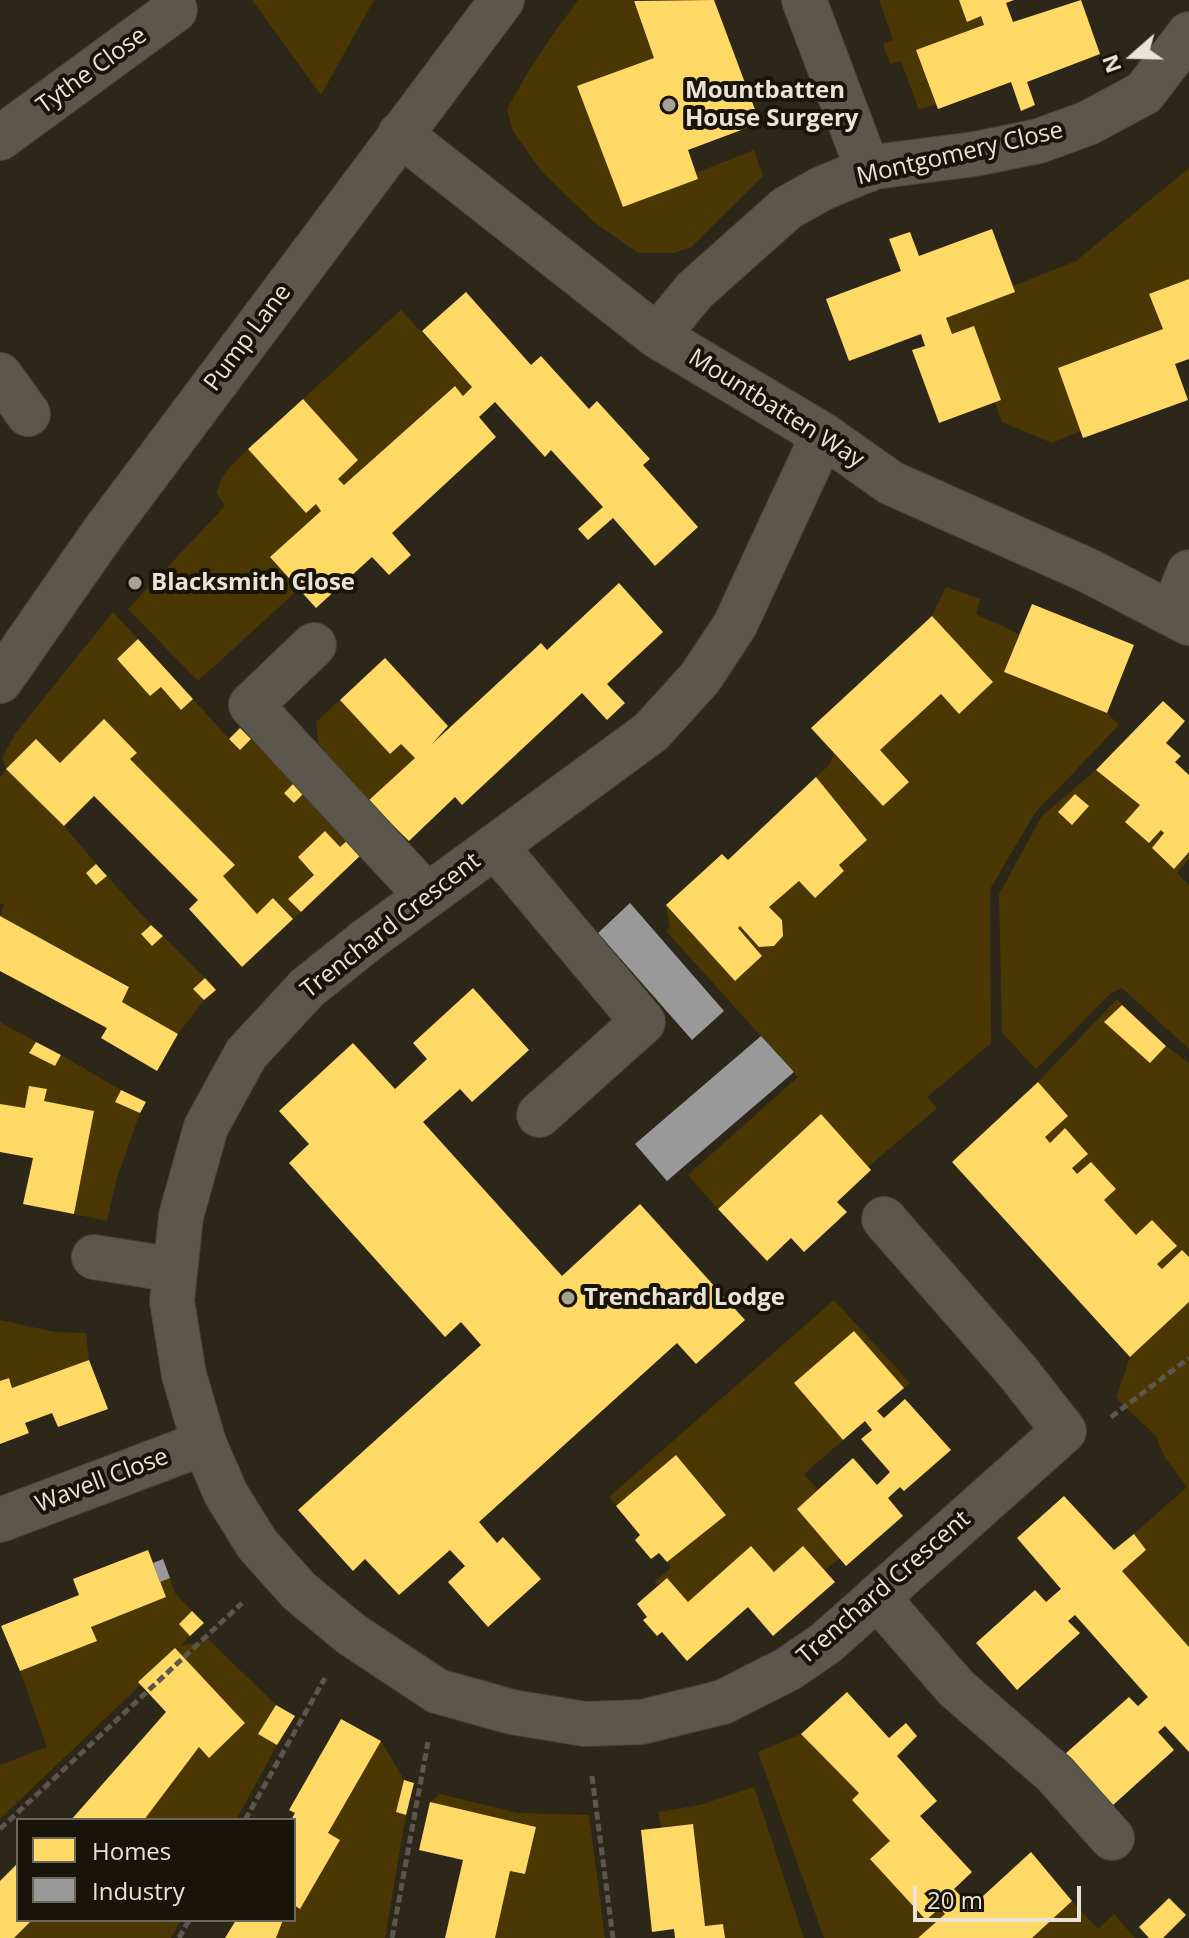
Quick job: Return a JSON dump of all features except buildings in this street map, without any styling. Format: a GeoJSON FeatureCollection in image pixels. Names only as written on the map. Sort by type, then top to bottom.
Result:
{"type":"FeatureCollection","features":[{"type":"Feature","properties":{"kind":"street","name":"Pump Lane"},"geometry":{"type":"LineString","coordinates":[[0,681],[103,533],[502,0]]}},
{"type":"Feature","properties":{"kind":"street"},"geometry":{"type":"LineString","coordinates":[[804,0],[868,170]]}},
{"type":"Feature","properties":{"kind":"street","name":"Tythe Close"},"geometry":{"type":"LineString","coordinates":[[3,129],[175,10]]}},
{"type":"Feature","properties":{"kind":"street","name":"Montgomery Close"},"geometry":{"type":"LineString","coordinates":[[657,336],[695,290],[787,208],[823,188],[868,170],[1026,144],[1088,123],[1144,93],[1189,34]]}},
{"type":"Feature","properties":{"kind":"street","name":"Mountbatten Way"},"geometry":{"type":"LineString","coordinates":[[400,134],[657,336],[823,435],[891,483],[1075,564],[1181,618]]}},
{"type":"Feature","properties":{"kind":"street"},"geometry":{"type":"LineString","coordinates":[[0,375],[28,414]]}},
{"type":"Feature","properties":{"kind":"street","name":"Trenchard Crescent"},"geometry":{"type":"LineString","coordinates":[[823,435],[735,625],[700,678],[651,732],[307,988],[246,1054],[206,1127],[181,1216],[172,1301],[184,1375],[204,1443],[226,1494],[257,1544],[299,1591],[351,1634],[437,1691],[512,1712],[585,1724],[642,1722],[723,1702],[788,1669],[826,1643],[1064,1431],[1017,1371],[884,1219]]}},
{"type":"Feature","properties":{"kind":"street"},"geometry":{"type":"LineString","coordinates":[[1181,618],[1189,572]]}},
{"type":"Feature","properties":{"kind":"street"},"geometry":{"type":"LineString","coordinates":[[314,645],[251,705],[427,896]]}},
{"type":"Feature","properties":{"kind":"street"},"geometry":{"type":"LineString","coordinates":[[495,846],[643,1022],[539,1115]]}},
{"type":"Feature","properties":{"kind":"street"},"geometry":{"type":"LineString","coordinates":[[94,1257],[175,1270]]}},
{"type":"Feature","properties":{"kind":"street","name":"Wavell Close"},"geometry":{"type":"LineString","coordinates":[[0,1520],[204,1443]]}},
{"type":"Feature","properties":{"kind":"street"},"geometry":{"type":"LineString","coordinates":[[877,1597],[956,1688],[1055,1774],[1112,1838]]}},
{"type":"Feature","properties":{"kind":"path"},"geometry":{"type":"LineString","coordinates":[[1110,1418],[1189,1358]]}},
{"type":"Feature","properties":{"kind":"path"},"geometry":{"type":"LineString","coordinates":[[0,1829],[247,1598]]}},
{"type":"Feature","properties":{"kind":"path"},"geometry":{"type":"LineString","coordinates":[[246,1818],[351,1634]]}},
{"type":"Feature","properties":{"kind":"path"},"geometry":{"type":"LineString","coordinates":[[392,1938],[437,1691]]}},
{"type":"Feature","properties":{"kind":"path"},"geometry":{"type":"LineString","coordinates":[[585,1724],[613,1938]]}},
{"type":"Feature","properties":{"kind":"shaded area"},"geometry":{"type":"Polygon","coordinates":[[[252,0],[374,0],[321,95],[252,0]]]}},
{"type":"Feature","properties":{"kind":"shaded area"},"geometry":{"type":"Polygon","coordinates":[[[578,0],[633,0],[654,58],[578,86],[623,207],[698,179],[696,173],[754,150],[763,176],[691,247],[675,253],[638,253],[594,222],[541,171],[513,131],[507,110],[540,53],[578,0]]]}},
{"type":"Feature","properties":{"kind":"shaded area"},"geometry":{"type":"Polygon","coordinates":[[[879,0],[959,0],[967,21],[981,16],[984,25],[937,104],[919,110],[901,61],[890,64],[883,44],[893,40],[879,0]]]}},
{"type":"Feature","properties":{"kind":"shaded area"},"geometry":{"type":"Polygon","coordinates":[[[1189,168],[1189,279],[1149,295],[1163,329],[1058,368],[1081,431],[1052,443],[1002,422],[995,403],[1000,400],[952,334],[946,318],[1015,292],[1013,286],[1076,261],[1189,168]]]}},
{"type":"Feature","properties":{"kind":"shaded area"},"geometry":{"type":"Polygon","coordinates":[[[401,310],[472,387],[463,396],[454,386],[344,485],[338,479],[358,460],[303,399],[401,310]]]}},
{"type":"Feature","properties":{"kind":"shaded area"},"geometry":{"type":"Polygon","coordinates":[[[248,449],[306,513],[316,504],[321,511],[271,557],[299,589],[198,681],[128,609],[225,506],[217,493],[219,486],[229,468],[248,449]]]}},
{"type":"Feature","properties":{"kind":"shaded area"},"geometry":{"type":"Polygon","coordinates":[[[946,587],[980,599],[976,614],[1019,634],[1004,672],[1107,713],[1119,725],[1035,813],[990,889],[991,1043],[927,1097],[937,1108],[868,1167],[821,1115],[718,1209],[688,1175],[798,1077],[666,931],[670,928],[666,905],[735,981],[762,956],[738,928],[740,926],[759,947],[773,946],[783,936],[782,920],[769,907],[799,881],[815,898],[844,872],[839,865],[867,840],[816,777],[829,765],[834,754],[883,806],[880,750],[941,694],[959,714],[993,682],[932,616],[946,587]]]}},
{"type":"Feature","properties":{"kind":"shaded area"},"geometry":{"type":"Polygon","coordinates":[[[113,612],[138,639],[117,659],[150,696],[161,687],[181,710],[193,699],[239,750],[251,739],[294,783],[284,793],[294,803],[304,793],[349,839],[340,847],[325,831],[298,857],[314,875],[288,899],[301,912],[293,919],[274,898],[257,914],[223,876],[234,864],[130,759],[136,752],[104,720],[60,763],[36,739],[6,769],[2,758],[15,734],[113,612]]]}},
{"type":"Feature","properties":{"kind":"shaded area"},"geometry":{"type":"Polygon","coordinates":[[[340,700],[390,754],[401,744],[415,758],[368,801],[318,743],[316,722],[340,700]]]}},
{"type":"Feature","properties":{"kind":"shaded area"},"geometry":{"type":"Polygon","coordinates":[[[6,769],[64,826],[96,864],[86,874],[96,885],[107,876],[151,925],[141,934],[152,946],[163,936],[205,978],[193,989],[204,1000],[178,1034],[122,1002],[129,986],[0,916],[4,905],[0,903],[0,778],[6,769]]]}},
{"type":"Feature","properties":{"kind":"shaded area"},"geometry":{"type":"Polygon","coordinates":[[[1096,770],[1140,805],[1125,822],[1149,843],[1161,830],[1164,833],[1152,849],[1174,868],[1189,852],[1189,859],[1177,873],[1189,885],[1189,1049],[1122,988],[1111,993],[1036,1069],[1002,1033],[999,894],[1042,816],[1096,770]]]}},
{"type":"Feature","properties":{"kind":"shaded area"},"geometry":{"type":"Polygon","coordinates":[[[1117,999],[1122,1005],[1105,1023],[1150,1062],[1166,1046],[1189,1063],[1189,1257],[1182,1250],[1162,1269],[1157,1264],[1176,1246],[1136,1235],[1104,1200],[1116,1189],[1077,1174],[1072,1168],[1088,1153],[1065,1129],[1050,1143],[1045,1137],[1068,1115],[1038,1082],[1117,999]]]}},
{"type":"Feature","properties":{"kind":"shaded area"},"geometry":{"type":"Polygon","coordinates":[[[0,1022],[36,1042],[30,1054],[55,1066],[61,1055],[121,1090],[115,1102],[140,1113],[116,1181],[107,1221],[74,1214],[94,1111],[44,1101],[46,1089],[29,1087],[25,1108],[0,1104],[0,1022]]]}},
{"type":"Feature","properties":{"kind":"shaded area"},"geometry":{"type":"Polygon","coordinates":[[[834,1300],[910,1383],[904,1388],[854,1331],[794,1383],[843,1440],[804,1474],[818,1490],[797,1509],[840,1558],[825,1570],[803,1546],[774,1572],[751,1547],[688,1602],[667,1578],[658,1585],[654,1582],[671,1568],[667,1562],[726,1514],[676,1455],[616,1506],[609,1497],[834,1300]]]}},
{"type":"Feature","properties":{"kind":"shaded area"},"geometry":{"type":"Polygon","coordinates":[[[1189,1302],[1189,1647],[1122,1571],[1146,1550],[1134,1534],[1187,1487],[1164,1456],[1156,1436],[1116,1398],[1130,1357],[1189,1302]]]}},
{"type":"Feature","properties":{"kind":"shaded area"},"geometry":{"type":"Polygon","coordinates":[[[0,1320],[55,1332],[86,1333],[89,1360],[12,1388],[9,1378],[0,1381],[0,1320]]]}},
{"type":"Feature","properties":{"kind":"shaded area"},"geometry":{"type":"Polygon","coordinates":[[[170,1578],[175,1593],[192,1611],[180,1624],[190,1636],[181,1646],[209,1640],[276,1705],[258,1734],[277,1745],[237,1818],[146,1818],[199,1747],[209,1757],[245,1723],[177,1650],[0,1819],[0,1765],[47,1747],[20,1671],[97,1641],[91,1627],[166,1597],[160,1582],[170,1578]]]}},
{"type":"Feature","properties":{"kind":"shaded area"},"geometry":{"type":"Polygon","coordinates":[[[801,1734],[859,1793],[852,1800],[890,1841],[926,1920],[940,1908],[945,1914],[918,1938],[824,1938],[758,1752],[801,1734]]]}},
{"type":"Feature","properties":{"kind":"shaded area"},"geometry":{"type":"Polygon","coordinates":[[[381,1741],[404,1780],[396,1812],[406,1815],[385,1938],[276,1938],[282,1922],[296,1922],[296,1906],[300,1909],[339,1840],[328,1833],[381,1741]]]}},
{"type":"Feature","properties":{"kind":"shaded area"},"geometry":{"type":"Polygon","coordinates":[[[754,1787],[804,1938],[725,1938],[723,1924],[705,1926],[692,1824],[661,1827],[658,1812],[700,1805],[754,1787]]]}},
{"type":"Feature","properties":{"kind":"shaded area"},"geometry":{"type":"Polygon","coordinates":[[[440,1794],[518,1813],[589,1815],[605,1938],[495,1938],[510,1871],[525,1874],[536,1827],[430,1802],[440,1794]]]}},
{"type":"Feature","properties":{"kind":"shaded area"},"geometry":{"type":"Polygon","coordinates":[[[1072,1901],[1098,1929],[1114,1914],[1135,1938],[1032,1938],[1072,1901]]]}},
{"type":"Feature","properties":{"kind":"shaded area"},"geometry":{"type":"Polygon","coordinates":[[[30,1922],[180,1922],[171,1938],[14,1938],[30,1922]]]}},
{"type":"Feature","properties":{"kind":"place","name":"Mountbatten House Surgery"},"geometry":{"type":"Point","coordinates":[669,105]}},
{"type":"Feature","properties":{"kind":"place","name":"Blacksmith Close"},"geometry":{"type":"Point","coordinates":[135,583]}},
{"type":"Feature","properties":{"kind":"place","name":"Trenchard Lodge"},"geometry":{"type":"Point","coordinates":[568,1298]}}]}
